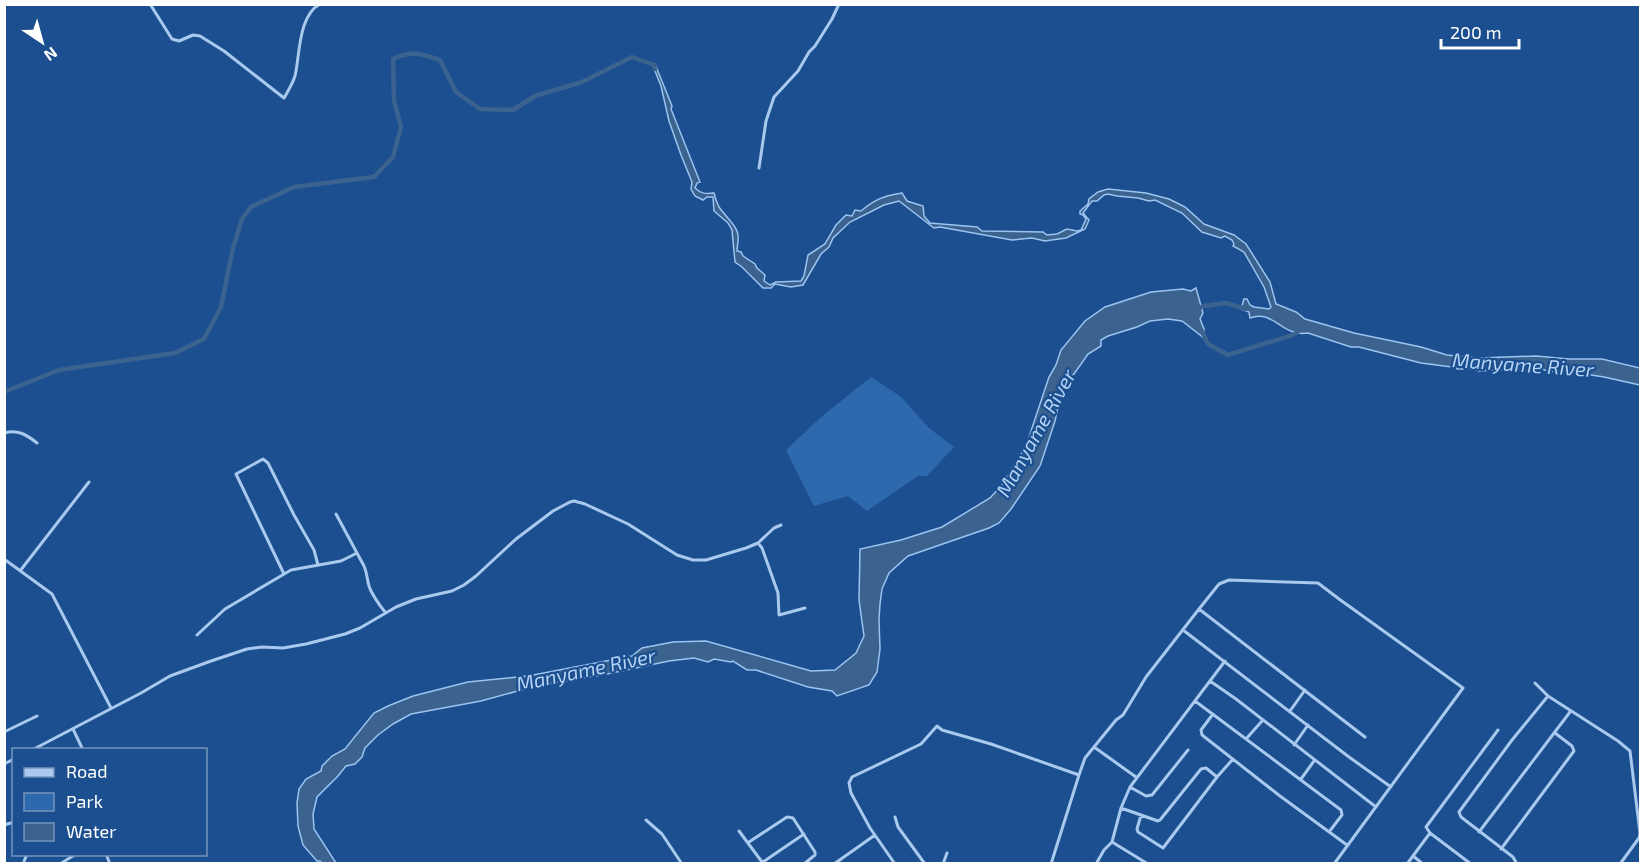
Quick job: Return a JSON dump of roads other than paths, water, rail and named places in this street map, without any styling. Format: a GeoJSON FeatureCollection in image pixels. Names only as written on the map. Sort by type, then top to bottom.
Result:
{"type":"FeatureCollection","features":[{"type":"Feature","properties":{"kind":"street"},"geometry":{"type":"LineString","coordinates":[[150,4],[172,39],[179,41],[193,35],[200,36],[224,51],[284,98],[294,80],[301,39],[309,15],[320,4]]}},
{"type":"Feature","properties":{"kind":"street"},"geometry":{"type":"LineString","coordinates":[[759,168],[766,121],[774,97],[798,71],[832,20],[839,4]]}},
{"type":"Feature","properties":{"kind":"street"},"geometry":{"type":"LineString","coordinates":[[4,433],[18,432],[37,443]]}},
{"type":"Feature","properties":{"kind":"street"},"geometry":{"type":"LineString","coordinates":[[284,574],[236,474],[263,459],[268,463],[314,550],[318,566]]}},
{"type":"Feature","properties":{"kind":"street"},"geometry":{"type":"LineString","coordinates":[[20,571],[89,482]]}},
{"type":"Feature","properties":{"kind":"street"},"geometry":{"type":"LineString","coordinates":[[36,748],[170,676],[247,649],[283,648],[332,638],[360,628],[385,612],[416,599],[452,591],[464,585],[516,539],[553,511],[574,501],[628,524],[685,558],[706,560],[746,548],[758,543],[774,528],[781,525]]}},
{"type":"Feature","properties":{"kind":"street"},"geometry":{"type":"LineString","coordinates":[[336,514],[368,575],[369,588],[385,612]]}},
{"type":"Feature","properties":{"kind":"street"},"geometry":{"type":"LineString","coordinates":[[758,543],[762,548],[778,593],[779,615],[805,608]]}},
{"type":"Feature","properties":{"kind":"street"},"geometry":{"type":"LineString","coordinates":[[197,635],[225,609],[291,570],[341,561],[357,553]]}},
{"type":"Feature","properties":{"kind":"street"},"geometry":{"type":"LineString","coordinates":[[4,559],[52,594],[111,708]]}},
{"type":"Feature","properties":{"kind":"street"},"geometry":{"type":"LineString","coordinates":[[1051,864],[1078,775],[1086,758],[1116,720],[1123,715],[1146,677],[1199,609],[1219,585],[1228,580],[1318,583],[1463,688],[1334,864]]}},
{"type":"Feature","properties":{"kind":"street"},"geometry":{"type":"LineString","coordinates":[[1199,609],[1365,737]]}},
{"type":"Feature","properties":{"kind":"street"},"geometry":{"type":"LineString","coordinates":[[1183,630],[1349,757],[1391,786]]}},
{"type":"Feature","properties":{"kind":"street"},"geometry":{"type":"LineString","coordinates":[[1096,864],[1112,842],[1121,808],[1136,777],[1225,661]]}},
{"type":"Feature","properties":{"kind":"street"},"geometry":{"type":"LineString","coordinates":[[1210,681],[1376,807]]}},
{"type":"Feature","properties":{"kind":"street"},"geometry":{"type":"LineString","coordinates":[[1535,683],[1548,696],[1628,748],[1631,753],[1640,833],[1639,838],[1620,864]]}},
{"type":"Feature","properties":{"kind":"street"},"geometry":{"type":"LineString","coordinates":[[1290,711],[1305,690]]}},
{"type":"Feature","properties":{"kind":"street"},"geometry":{"type":"LineString","coordinates":[[1517,864],[1515,859],[1479,832],[1460,816],[1459,812],[1548,696]]}},
{"type":"Feature","properties":{"kind":"street"},"geometry":{"type":"LineString","coordinates":[[1195,700],[1341,810],[1342,814],[1329,832]]}},
{"type":"Feature","properties":{"kind":"street"},"geometry":{"type":"LineString","coordinates":[[1479,832],[1570,712]]}},
{"type":"Feature","properties":{"kind":"street"},"geometry":{"type":"LineString","coordinates":[[1214,714],[1201,730],[1202,735],[1347,845]]}},
{"type":"Feature","properties":{"kind":"street"},"geometry":{"type":"LineString","coordinates":[[4,732],[37,716]]}},
{"type":"Feature","properties":{"kind":"street"},"geometry":{"type":"LineString","coordinates":[[1246,739],[1262,720]]}},
{"type":"Feature","properties":{"kind":"street"},"geometry":{"type":"LineString","coordinates":[[1294,745],[1308,725]]}},
{"type":"Feature","properties":{"kind":"street"},"geometry":{"type":"LineString","coordinates":[[895,864],[850,793],[849,783],[852,777],[921,744],[937,726],[942,730],[1012,751],[1078,775]]}},
{"type":"Feature","properties":{"kind":"street"},"geometry":{"type":"LineString","coordinates":[[73,729],[82,748]]}},
{"type":"Feature","properties":{"kind":"street"},"geometry":{"type":"LineString","coordinates":[[1471,864],[1430,833],[1426,827],[1498,730]]}},
{"type":"Feature","properties":{"kind":"street"},"geometry":{"type":"LineString","coordinates":[[1501,849],[1574,751],[1572,746],[1555,733]]}},
{"type":"Feature","properties":{"kind":"street"},"geometry":{"type":"LineString","coordinates":[[1094,747],[1136,777]]}},
{"type":"Feature","properties":{"kind":"street"},"geometry":{"type":"LineString","coordinates":[[1130,787],[1146,796],[1152,795],[1188,750]]}},
{"type":"Feature","properties":{"kind":"street"},"geometry":{"type":"LineString","coordinates":[[1141,815],[1138,832],[1163,848],[1233,759]]}},
{"type":"Feature","properties":{"kind":"street"},"geometry":{"type":"LineString","coordinates":[[1301,779],[1314,761]]}},
{"type":"Feature","properties":{"kind":"street"},"geometry":{"type":"LineString","coordinates":[[1121,808],[1158,821],[1201,769],[1206,768],[1217,777]]}},
{"type":"Feature","properties":{"kind":"street"},"geometry":{"type":"LineString","coordinates":[[749,842],[787,817],[793,818],[815,852],[815,855],[804,864]]}},
{"type":"Feature","properties":{"kind":"street"},"geometry":{"type":"LineString","coordinates":[[895,817],[898,827],[925,864]]}},
{"type":"Feature","properties":{"kind":"street"},"geometry":{"type":"LineString","coordinates":[[646,820],[662,834],[682,864]]}},
{"type":"Feature","properties":{"kind":"street"},"geometry":{"type":"LineString","coordinates":[[740,831],[763,863],[804,834]]}},
{"type":"Feature","properties":{"kind":"street"},"geometry":{"type":"LineString","coordinates":[[1407,864],[1430,833]]}},
{"type":"Feature","properties":{"kind":"street"},"geometry":{"type":"LineString","coordinates":[[834,864],[875,835]]}},
{"type":"Feature","properties":{"kind":"street"},"geometry":{"type":"LineString","coordinates":[[1112,842],[1149,864]]}},
{"type":"Feature","properties":{"kind":"street"},"geometry":{"type":"LineString","coordinates":[[943,864],[947,853]]}},
{"type":"Feature","properties":{"kind":"street"},"geometry":{"type":"LineString","coordinates":[[60,864],[74,856]]}},
{"type":"Feature","properties":{"kind":"street"},"geometry":{"type":"LineString","coordinates":[[1413,856],[1423,864]]}},
{"type":"Feature","properties":{"kind":"water"},"geometry":{"type":"Polygon","coordinates":[[[655,64],[700,182],[695,188],[704,193],[714,193],[719,207],[737,231],[737,251],[755,264],[765,275],[764,281],[770,285],[776,282],[801,281],[808,255],[825,244],[836,225],[846,215],[852,216],[855,210],[861,211],[875,201],[890,195],[902,193],[907,201],[923,206],[924,216],[930,223],[977,227],[982,231],[1043,232],[1047,235],[1057,234],[1067,229],[1081,230],[1086,219],[1080,211],[1098,192],[1108,189],[1146,193],[1169,199],[1185,207],[1204,224],[1234,235],[1246,244],[1270,282],[1276,304],[1296,312],[1305,319],[1447,355],[1478,358],[1536,356],[1602,359],[1640,368],[1640,385],[1559,370],[1550,372],[1542,369],[1536,371],[1510,369],[1479,371],[1421,363],[1351,347],[1308,333],[1291,331],[1265,317],[1250,318],[1249,312],[1241,309],[1244,299],[1247,299],[1254,307],[1269,309],[1271,307],[1264,287],[1244,252],[1233,246],[1232,240],[1225,236],[1221,238],[1202,232],[1182,213],[1155,200],[1108,194],[1097,201],[1092,201],[1083,213],[1089,220],[1085,229],[1066,238],[1045,241],[1032,238],[1012,240],[940,227],[934,228],[899,201],[884,205],[850,222],[833,238],[803,285],[791,287],[775,284],[771,288],[763,288],[735,262],[732,230],[728,223],[714,211],[713,197],[703,200],[695,196],[691,189],[692,182],[669,121],[661,86],[653,66],[655,64]]]}},
{"type":"Feature","properties":{"kind":"water"},"geometry":{"type":"Polygon","coordinates":[[[1196,288],[1203,313],[1200,319],[1204,329],[1204,338],[1182,321],[1168,319],[1150,321],[1101,340],[1101,346],[1088,354],[1069,378],[1040,466],[999,523],[908,556],[889,573],[882,589],[880,604],[880,649],[877,672],[869,685],[837,696],[832,691],[808,687],[756,670],[747,670],[733,661],[714,659],[708,662],[694,658],[536,686],[481,701],[411,714],[378,735],[365,748],[362,757],[355,764],[346,766],[317,797],[313,814],[314,829],[336,863],[317,861],[303,845],[298,826],[297,803],[299,789],[306,779],[321,771],[322,766],[332,756],[345,749],[374,713],[413,696],[468,682],[528,676],[632,656],[642,648],[673,642],[706,641],[811,671],[835,670],[856,653],[864,636],[859,600],[860,549],[901,540],[942,527],[990,498],[1002,485],[1026,446],[1049,377],[1061,350],[1085,321],[1105,307],[1151,292],[1183,289],[1191,291],[1196,288]]]}},
{"type":"Feature","properties":{"kind":"waterway"},"geometry":{"type":"LineString","coordinates":[[4,392],[59,370],[175,353],[204,339],[221,307],[233,248],[242,219],[251,207],[294,187],[374,177],[393,157],[401,127],[394,101],[393,59],[416,54],[440,60],[456,92],[480,109],[513,110],[535,96],[582,82],[632,57],[654,65],[655,69]]}},
{"type":"Feature","properties":{"kind":"waterway","name":"Manyame River"},"geometry":{"type":"LineString","coordinates":[[1196,309],[1226,303],[1246,309]]}},
{"type":"Feature","properties":{"kind":"waterway"},"geometry":{"type":"LineString","coordinates":[[1202,331],[1208,344],[1228,355],[1293,335],[1299,331]]}}]}
